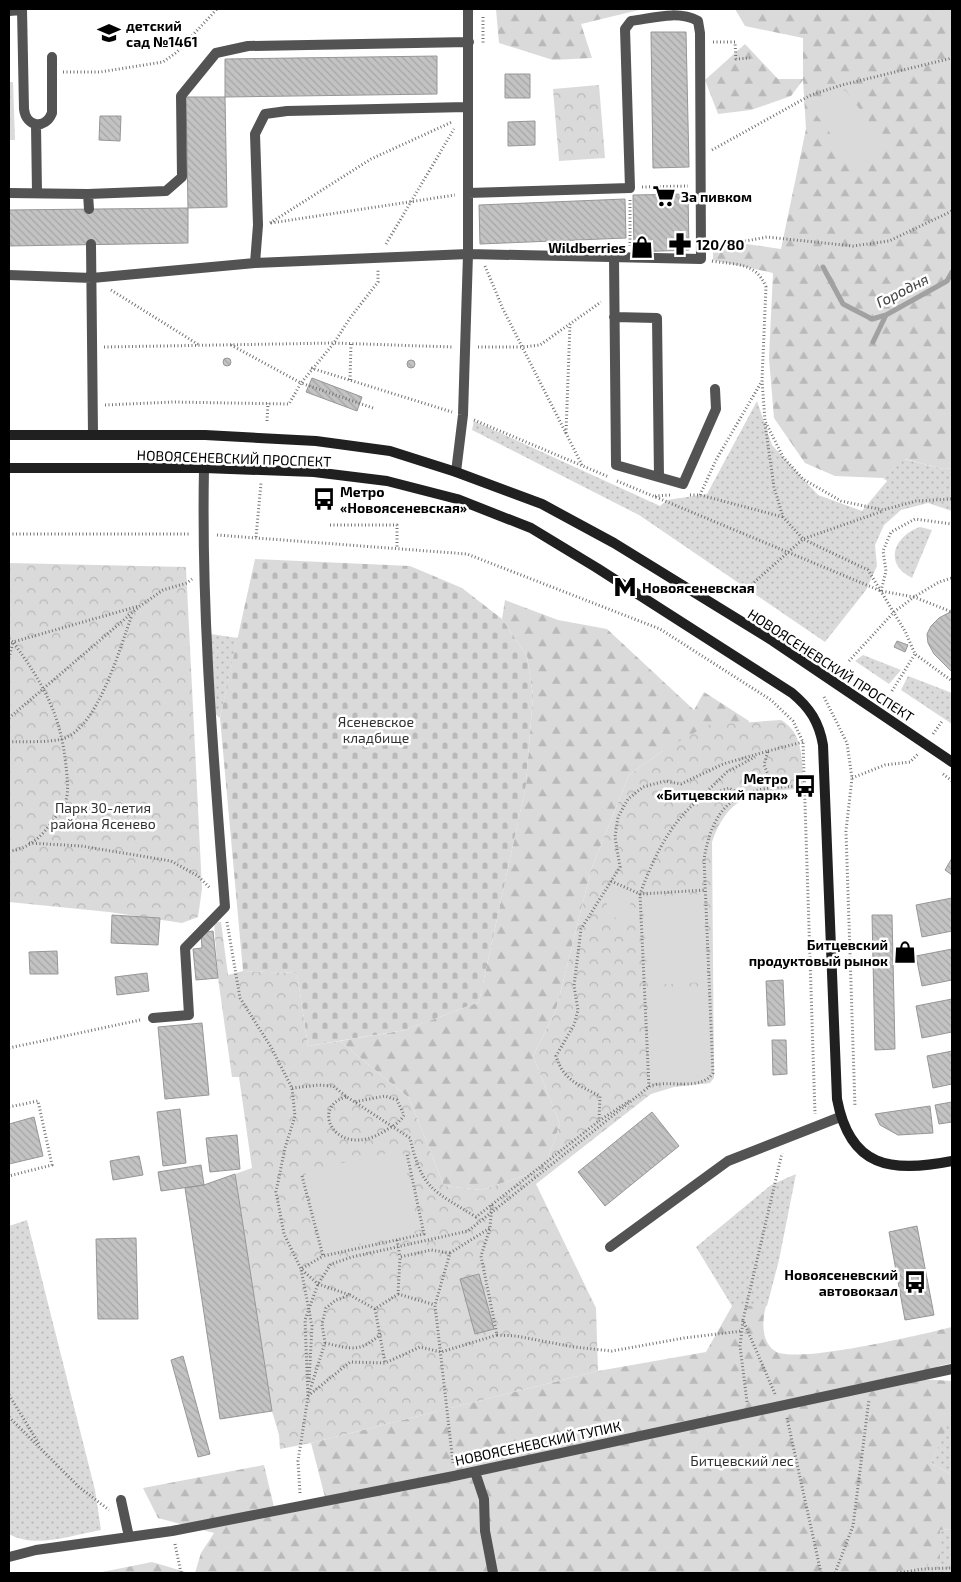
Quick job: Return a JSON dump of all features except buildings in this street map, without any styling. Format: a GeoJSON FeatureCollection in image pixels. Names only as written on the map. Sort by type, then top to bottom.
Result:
{"type":"FeatureCollection","features":[{"type":"Feature","properties":{"kind":"street","name":"НОВОЯСЕНЕВСКИЙ ПРОСПЕКТ"},"geometry":{"type":"LineString","coordinates":[[9,435],[204,435],[316,442],[390,451],[456,472],[542,504],[614,543],[773,641],[952,762]]}},
{"type":"Feature","properties":{"kind":"street","name":"НОВОЯСЕНЕВСКИЙ ПРОСПЕКТ"},"geometry":{"type":"LineString","coordinates":[[9,468],[204,468],[314,472],[387,482],[457,499],[530,528],[597,568],[792,693],[806,705],[820,729],[823,744],[837,1099],[844,1129],[854,1143],[873,1160],[896,1166],[925,1166],[952,1162]]}},
{"type":"Feature","properties":{"kind":"lane"},"geometry":{"type":"LineString","coordinates":[[456,472],[463,415],[468,254],[468,9]]}},
{"type":"Feature","properties":{"kind":"lane"},"geometry":{"type":"LineString","coordinates":[[9,11],[22,10],[24,109],[25,116],[29,122],[36,125],[44,124],[49,120],[52,113],[52,57]]}},
{"type":"Feature","properties":{"kind":"lane"},"geometry":{"type":"LineString","coordinates":[[9,275],[92,278],[255,263],[468,254],[614,258],[701,255],[700,41],[698,21],[689,16],[664,16],[631,21],[625,29],[630,188],[468,193]]}},
{"type":"Feature","properties":{"kind":"lane"},"geometry":{"type":"LineString","coordinates":[[9,193],[88,194],[166,192],[182,177],[181,96],[216,53],[248,46],[469,42]]}},
{"type":"Feature","properties":{"kind":"lane"},"geometry":{"type":"LineString","coordinates":[[255,263],[258,225],[255,134],[265,114],[287,111],[467,107]]}},
{"type":"Feature","properties":{"kind":"lane"},"geometry":{"type":"LineString","coordinates":[[36,125],[36,193]]}},
{"type":"Feature","properties":{"kind":"lane"},"geometry":{"type":"LineString","coordinates":[[88,194],[89,209]]}},
{"type":"Feature","properties":{"kind":"lane"},"geometry":{"type":"LineString","coordinates":[[91,244],[93,434]]}},
{"type":"Feature","properties":{"kind":"lane"},"geometry":{"type":"LineString","coordinates":[[614,258],[616,464],[683,484],[716,409],[715,389]]}},
{"type":"Feature","properties":{"kind":"lane"},"geometry":{"type":"LineString","coordinates":[[614,318],[657,318],[659,477]]}},
{"type":"Feature","properties":{"kind":"lane"},"geometry":{"type":"LineString","coordinates":[[153,1018],[189,1016],[185,948],[225,907],[207,663],[203,570],[204,468]]}},
{"type":"Feature","properties":{"kind":"lane"},"geometry":{"type":"LineString","coordinates":[[610,1247],[728,1161],[840,1117]]}},
{"type":"Feature","properties":{"kind":"lane","name":"НОВОЯСЕНЕВСКИЙ ТУПИК"},"geometry":{"type":"LineString","coordinates":[[9,1557],[36,1550],[172,1531],[454,1476],[952,1369]]}},
{"type":"Feature","properties":{"kind":"lane"},"geometry":{"type":"LineString","coordinates":[[474,1472],[484,1499],[484,1530],[493,1573]]}},
{"type":"Feature","properties":{"kind":"lane"},"geometry":{"type":"LineString","coordinates":[[121,1500],[128,1538]]}},
{"type":"Feature","properties":{"kind":"path"},"geometry":{"type":"LineString","coordinates":[[52,72],[100,72],[163,62],[177,52],[217,9]]}},
{"type":"Feature","properties":{"kind":"path"},"geometry":{"type":"LineString","coordinates":[[700,41],[735,42],[736,58],[750,58]]}},
{"type":"Feature","properties":{"kind":"path"},"geometry":{"type":"LineString","coordinates":[[701,156],[811,95],[842,85],[952,58]]}},
{"type":"Feature","properties":{"kind":"path"},"geometry":{"type":"LineString","coordinates":[[94,406],[173,402],[289,404],[301,383],[334,343],[350,318],[378,282],[378,258],[467,107]]}},
{"type":"Feature","properties":{"kind":"path"},"geometry":{"type":"LineString","coordinates":[[269,223],[371,159],[461,117]]}},
{"type":"Feature","properties":{"kind":"path"},"geometry":{"type":"LineString","coordinates":[[631,258],[630,188],[701,185]]}},
{"type":"Feature","properties":{"kind":"path"},"geometry":{"type":"LineString","coordinates":[[258,225],[468,193]]}},
{"type":"Feature","properties":{"kind":"path"},"geometry":{"type":"LineString","coordinates":[[701,255],[767,237],[853,246],[889,241],[952,211]]}},
{"type":"Feature","properties":{"kind":"path"},"geometry":{"type":"LineString","coordinates":[[480,254],[503,309],[583,466]]}},
{"type":"Feature","properties":{"kind":"path"},"geometry":{"type":"LineString","coordinates":[[701,255],[753,268],[762,276],[766,287],[762,380],[765,421],[774,487],[783,517],[803,539],[868,570],[894,612],[915,654],[952,681]]}},
{"type":"Feature","properties":{"kind":"path"},"geometry":{"type":"LineString","coordinates":[[92,278],[200,345]]}},
{"type":"Feature","properties":{"kind":"path"},"geometry":{"type":"LineString","coordinates":[[93,347],[334,343],[522,347],[540,345],[614,293]]}},
{"type":"Feature","properties":{"kind":"path"},"geometry":{"type":"LineString","coordinates":[[566,434],[570,324]]}},
{"type":"Feature","properties":{"kind":"path"},"geometry":{"type":"LineString","coordinates":[[230,344],[301,383],[372,408]]}},
{"type":"Feature","properties":{"kind":"path"},"geometry":{"type":"LineString","coordinates":[[350,380],[351,344]]}},
{"type":"Feature","properties":{"kind":"path"},"geometry":{"type":"LineString","coordinates":[[312,368],[463,415],[785,553],[881,591],[914,597],[952,612]]}},
{"type":"Feature","properties":{"kind":"path"},"geometry":{"type":"LineString","coordinates":[[700,495],[716,460],[762,380]]}},
{"type":"Feature","properties":{"kind":"path"},"geometry":{"type":"LineString","coordinates":[[266,421],[268,403]]}},
{"type":"Feature","properties":{"kind":"path"},"geometry":{"type":"LineString","coordinates":[[765,421],[784,457],[803,479],[841,501],[883,510]]}},
{"type":"Feature","properties":{"kind":"path"},"geometry":{"type":"LineString","coordinates":[[256,537],[261,483]]}},
{"type":"Feature","properties":{"kind":"path"},"geometry":{"type":"LineString","coordinates":[[652,496],[700,495],[783,517]]}},
{"type":"Feature","properties":{"kind":"path"},"geometry":{"type":"LineString","coordinates":[[741,594],[803,539],[883,510],[916,501],[952,499]]}},
{"type":"Feature","properties":{"kind":"path"},"geometry":{"type":"LineString","coordinates":[[881,591],[886,571],[883,551],[891,532],[915,519],[952,524]]}},
{"type":"Feature","properties":{"kind":"path"},"geometry":{"type":"LineString","coordinates":[[330,525],[397,525],[396,550]]}},
{"type":"Feature","properties":{"kind":"path"},"geometry":{"type":"LineString","coordinates":[[9,534],[203,534],[467,554],[660,629],[771,700],[794,721],[803,742],[816,1128]]}},
{"type":"Feature","properties":{"kind":"path"},"geometry":{"type":"LineString","coordinates":[[9,718],[140,606],[163,590],[187,583],[203,570]]}},
{"type":"Feature","properties":{"kind":"path"},"geometry":{"type":"LineString","coordinates":[[849,661],[894,612],[939,582],[952,578]]}},
{"type":"Feature","properties":{"kind":"path"},"geometry":{"type":"LineString","coordinates":[[9,646],[13,642],[140,606]]}},
{"type":"Feature","properties":{"kind":"path"},"geometry":{"type":"LineString","coordinates":[[9,742],[63,738],[78,730],[94,710],[132,614]]}},
{"type":"Feature","properties":{"kind":"path"},"geometry":{"type":"LineString","coordinates":[[9,639],[13,642],[43,687],[57,716],[63,738],[67,780],[66,800],[45,832],[19,850],[9,851]]}},
{"type":"Feature","properties":{"kind":"path"},"geometry":{"type":"LineString","coordinates":[[9,658],[13,642]]}},
{"type":"Feature","properties":{"kind":"path"},"geometry":{"type":"LineString","coordinates":[[892,691],[915,654]]}},
{"type":"Feature","properties":{"kind":"path"},"geometry":{"type":"LineString","coordinates":[[824,698],[847,743],[852,778],[846,831],[855,1107]]}},
{"type":"Feature","properties":{"kind":"path"},"geometry":{"type":"LineString","coordinates":[[852,778],[885,765],[910,762],[943,720]]}},
{"type":"Feature","properties":{"kind":"path"},"geometry":{"type":"LineString","coordinates":[[599,1121],[600,1096],[569,1080],[560,1069],[556,1056],[574,1025],[578,1010],[574,986],[581,929],[620,867],[615,837],[618,817],[628,798],[644,787],[665,781],[681,784],[723,764],[803,742]]}},
{"type":"Feature","properties":{"kind":"path"},"geometry":{"type":"LineString","coordinates":[[768,751],[764,765],[773,786]]}},
{"type":"Feature","properties":{"kind":"path"},"geometry":{"type":"LineString","coordinates":[[650,1086],[640,894],[649,870],[678,820],[728,772],[768,751]]}},
{"type":"Feature","properties":{"kind":"path"},"geometry":{"type":"LineString","coordinates":[[292,1088],[318,1085],[333,1086],[354,1102],[410,1138],[419,1171],[426,1184],[476,1217],[599,1121],[650,1086],[658,1083],[701,1083],[709,1079],[713,1073],[704,858],[712,827],[721,812],[733,800],[743,795],[773,786],[805,786]]}},
{"type":"Feature","properties":{"kind":"path"},"geometry":{"type":"LineString","coordinates":[[695,803],[729,788],[743,795]]}},
{"type":"Feature","properties":{"kind":"path"},"geometry":{"type":"LineString","coordinates":[[29,843],[81,846],[172,861],[198,876],[225,907],[240,998],[271,1047],[292,1088],[295,1116],[285,1148],[276,1192],[284,1234],[300,1269],[312,1326],[308,1397],[298,1460],[301,1506]]}},
{"type":"Feature","properties":{"kind":"path"},"geometry":{"type":"LineString","coordinates":[[611,881],[640,894],[706,890]]}},
{"type":"Feature","properties":{"kind":"path"},"geometry":{"type":"LineString","coordinates":[[9,1048],[153,1018]]}},
{"type":"Feature","properties":{"kind":"path"},"geometry":{"type":"LineString","coordinates":[[308,1397],[304,1336],[305,1320],[318,1284],[332,1264],[468,1231],[650,1086]]}},
{"type":"Feature","properties":{"kind":"path"},"geometry":{"type":"LineString","coordinates":[[347,1097],[337,1100],[330,1108],[331,1127],[336,1134],[350,1140],[362,1141],[401,1121],[404,1115],[402,1106],[397,1100],[385,1096],[354,1102]]}},
{"type":"Feature","properties":{"kind":"path"},"geometry":{"type":"LineString","coordinates":[[9,1107],[38,1102],[52,1165],[9,1176]]}},
{"type":"Feature","properties":{"kind":"path"},"geometry":{"type":"LineString","coordinates":[[748,1412],[740,1346],[743,1320],[784,1140]]}},
{"type":"Feature","properties":{"kind":"path"},"geometry":{"type":"LineString","coordinates":[[300,1269],[322,1256],[424,1234],[407,1154]]}},
{"type":"Feature","properties":{"kind":"path"},"geometry":{"type":"LineString","coordinates":[[411,1173],[419,1171]]}},
{"type":"Feature","properties":{"kind":"path"},"geometry":{"type":"LineString","coordinates":[[302,1176],[322,1256]]}},
{"type":"Feature","properties":{"kind":"path"},"geometry":{"type":"LineString","coordinates":[[492,1203],[490,1228],[481,1256],[497,1335]]}},
{"type":"Feature","properties":{"kind":"path"},"geometry":{"type":"LineString","coordinates":[[400,1256],[430,1250],[450,1253],[490,1228]]}},
{"type":"Feature","properties":{"kind":"path"},"geometry":{"type":"LineString","coordinates":[[397,1240],[400,1256],[398,1294]]}},
{"type":"Feature","properties":{"kind":"path"},"geometry":{"type":"LineString","coordinates":[[450,1253],[435,1305],[454,1476]]}},
{"type":"Feature","properties":{"kind":"path"},"geometry":{"type":"LineString","coordinates":[[300,1269],[318,1284],[350,1295],[375,1309],[385,1363]]}},
{"type":"Feature","properties":{"kind":"path"},"geometry":{"type":"LineString","coordinates":[[375,1309],[398,1294],[435,1305]]}},
{"type":"Feature","properties":{"kind":"path"},"geometry":{"type":"LineString","coordinates":[[308,1397],[325,1343],[322,1324],[326,1308],[336,1300],[350,1295]]}},
{"type":"Feature","properties":{"kind":"path"},"geometry":{"type":"LineString","coordinates":[[743,1320],[782,1405],[821,1573]]}},
{"type":"Feature","properties":{"kind":"path"},"geometry":{"type":"LineString","coordinates":[[308,1397],[350,1362],[385,1363],[420,1347],[441,1352],[497,1335],[516,1336],[574,1347],[612,1351],[684,1338],[742,1331]]}},
{"type":"Feature","properties":{"kind":"path"},"geometry":{"type":"LineString","coordinates":[[325,1343],[351,1348],[367,1347],[381,1334]]}},
{"type":"Feature","properties":{"kind":"path"},"geometry":{"type":"LineString","coordinates":[[835,1573],[853,1526],[870,1386]]}},
{"type":"Feature","properties":{"kind":"path"},"geometry":{"type":"LineString","coordinates":[[9,1395],[40,1447]]}},
{"type":"Feature","properties":{"kind":"path"},"geometry":{"type":"LineString","coordinates":[[9,1417],[79,1487],[126,1522]]}},
{"type":"Feature","properties":{"kind":"path"},"geometry":{"type":"LineString","coordinates":[[172,1531],[181,1573]]}},
{"type":"Feature","properties":{"kind":"path"},"geometry":{"type":"LineString","coordinates":[[897,1573],[923,1569],[952,1569]]}},
{"type":"Feature","properties":{"kind":"green space"},"geometry":{"type":"Polygon","coordinates":[[[496,9],[643,9],[581,24],[592,58],[553,60],[499,43],[496,9]]]}},
{"type":"Feature","properties":{"kind":"green space"},"geometry":{"type":"Polygon","coordinates":[[[735,9],[952,9],[952,468],[944,469],[905,459],[883,478],[835,476],[805,463],[774,418],[769,358],[773,273],[713,260],[713,250],[746,244],[781,249],[806,129],[803,80],[791,96],[751,110],[718,114],[705,80],[745,44],[778,79],[803,79],[803,38],[745,26],[735,9]]]}},
{"type":"Feature","properties":{"kind":"green space"},"geometry":{"type":"Polygon","coordinates":[[[9,82],[13,82],[15,140],[9,140],[9,82]]]}},
{"type":"Feature","properties":{"kind":"green space"},"geometry":{"type":"Polygon","coordinates":[[[599,85],[605,158],[559,161],[553,89],[599,85]]]}},
{"type":"Feature","properties":{"kind":"green space"},"geometry":{"type":"Polygon","coordinates":[[[845,90],[887,145],[856,168],[815,113],[845,90]]]}},
{"type":"Feature","properties":{"kind":"green space"},"geometry":{"type":"Polygon","coordinates":[[[757,401],[772,445],[818,495],[862,511],[887,481],[883,478],[904,459],[944,469],[952,468],[952,511],[928,503],[901,510],[884,525],[875,545],[877,566],[866,590],[825,642],[639,515],[472,430],[474,421],[660,506],[667,500],[707,494],[757,401]]]}},
{"type":"Feature","properties":{"kind":"green space"},"geometry":{"type":"Polygon","coordinates":[[[920,527],[932,530],[912,578],[897,565],[895,551],[898,543],[904,537],[920,527]]]}},
{"type":"Feature","properties":{"kind":"green space","name":"Ясеневское кладбище"},"geometry":{"type":"Polygon","coordinates":[[[255,559],[410,566],[462,588],[502,619],[527,656],[533,695],[526,785],[479,1002],[405,1030],[308,1046],[297,973],[243,971],[220,718],[255,559]]]}},
{"type":"Feature","properties":{"kind":"green space","name":"Парк 30-летия района Ясенево"},"geometry":{"type":"Polygon","coordinates":[[[9,563],[186,567],[202,889],[198,917],[182,923],[109,912],[9,902],[9,563]]]}},
{"type":"Feature","properties":{"kind":"green space"},"geometry":{"type":"Polygon","coordinates":[[[505,600],[558,620],[607,629],[694,710],[704,692],[749,721],[747,738],[662,751],[629,775],[591,870],[556,1010],[533,1056],[560,1124],[544,1169],[482,1190],[444,1186],[409,1098],[340,1041],[405,1030],[479,1002],[526,785],[533,695],[527,656],[502,619],[505,600]]]}},
{"type":"Feature","properties":{"kind":"green space"},"geometry":{"type":"Polygon","coordinates":[[[211,634],[238,638],[220,718],[215,714],[211,634]]]}},
{"type":"Feature","properties":{"kind":"green space"},"geometry":{"type":"Polygon","coordinates":[[[863,655],[901,670],[889,684],[855,661],[863,655]]]}},
{"type":"Feature","properties":{"kind":"green space"},"geometry":{"type":"Polygon","coordinates":[[[908,676],[952,693],[952,724],[901,690],[908,676]]]}},
{"type":"Feature","properties":{"kind":"green space"},"geometry":{"type":"Polygon","coordinates":[[[781,720],[794,733],[801,750],[803,789],[771,791],[746,798],[727,813],[712,842],[714,1078],[710,1083],[674,1087],[651,1094],[536,1184],[596,1308],[598,1371],[311,1443],[280,1449],[279,1435],[272,1411],[235,1174],[252,1168],[239,1077],[232,1077],[218,978],[214,922],[221,922],[228,975],[243,971],[297,973],[308,1046],[340,1041],[409,1098],[444,1186],[482,1190],[544,1169],[560,1124],[533,1056],[556,1010],[591,870],[629,775],[662,751],[708,725],[781,720]]]}},
{"type":"Feature","properties":{"kind":"green space"},"geometry":{"type":"Polygon","coordinates":[[[617,888],[623,889],[630,902],[629,916],[623,919],[612,917],[608,911],[606,899],[617,888]]]}},
{"type":"Feature","properties":{"kind":"green space"},"geometry":{"type":"Polygon","coordinates":[[[703,894],[707,982],[648,985],[643,897],[703,894]]]}},
{"type":"Feature","properties":{"kind":"green space"},"geometry":{"type":"Polygon","coordinates":[[[708,987],[712,1075],[653,1079],[648,990],[708,987]]]}},
{"type":"Feature","properties":{"kind":"green space"},"geometry":{"type":"Polygon","coordinates":[[[402,1150],[419,1230],[323,1252],[305,1171],[402,1150]]]}},
{"type":"Feature","properties":{"kind":"green space"},"geometry":{"type":"Polygon","coordinates":[[[796,1174],[779,1260],[767,1306],[732,1306],[696,1247],[771,1185],[796,1174]]]}},
{"type":"Feature","properties":{"kind":"green space"},"geometry":{"type":"Polygon","coordinates":[[[27,1220],[95,1490],[101,1530],[42,1541],[19,1538],[9,1534],[9,1226],[27,1220]]]}},
{"type":"Feature","properties":{"kind":"green space","name":"Битцевский лес"},"geometry":{"type":"Polygon","coordinates":[[[732,1306],[766,1306],[763,1324],[767,1342],[775,1351],[787,1354],[807,1354],[861,1347],[952,1327],[952,1363],[939,1366],[919,1379],[952,1381],[952,1416],[931,1463],[952,1475],[952,1529],[940,1530],[940,1563],[891,1573],[195,1573],[201,1553],[214,1533],[158,1518],[143,1488],[264,1465],[275,1511],[326,1501],[311,1443],[598,1371],[706,1352],[732,1306]]]}},
{"type":"Feature","properties":{"kind":"green space"},"geometry":{"type":"Polygon","coordinates":[[[952,1416],[952,1475],[931,1463],[952,1416]]]}},
{"type":"Feature","properties":{"kind":"green space"},"geometry":{"type":"Polygon","coordinates":[[[952,1529],[952,1573],[891,1573],[939,1563],[940,1530],[952,1529]]]}},
{"type":"Feature","properties":{"kind":"green space"},"geometry":{"type":"Polygon","coordinates":[[[152,1562],[189,1573],[97,1573],[152,1562]]]}},
{"type":"Feature","properties":{"kind":"waterway","name":"Городня"},"geometry":{"type":"LineString","coordinates":[[823,267],[843,304],[872,319],[886,315],[947,281],[952,272]]}},
{"type":"Feature","properties":{"kind":"waterway"},"geometry":{"type":"LineString","coordinates":[[873,342],[886,315]]}},
{"type":"Feature","properties":{"kind":"place","name":"детский сад №1461"},"geometry":{"type":"Point","coordinates":[109,33]}},
{"type":"Feature","properties":{"kind":"place","name":"За пивком"},"geometry":{"type":"Point","coordinates":[664,196]}},
{"type":"Feature","properties":{"kind":"place","name":"120/80"},"geometry":{"type":"Point","coordinates":[680,244]}},
{"type":"Feature","properties":{"kind":"place","name":"Wildberries"},"geometry":{"type":"Point","coordinates":[642,247]}},
{"type":"Feature","properties":{"kind":"place","name":"Метро «Новоясеневская»"},"geometry":{"type":"Point","coordinates":[324,499]}},
{"type":"Feature","properties":{"kind":"place","name":"Новоясеневская"},"geometry":{"type":"Point","coordinates":[625,587]}},
{"type":"Feature","properties":{"kind":"place","name":"Метро «Битцевский парк»"},"geometry":{"type":"Point","coordinates":[805,786]}},
{"type":"Feature","properties":{"kind":"place","name":"Битцевский продуктовый рынок"},"geometry":{"type":"Point","coordinates":[905,952]}},
{"type":"Feature","properties":{"kind":"place","name":"Новоясеневский автовокзал"},"geometry":{"type":"Point","coordinates":[915,1282]}}]}
